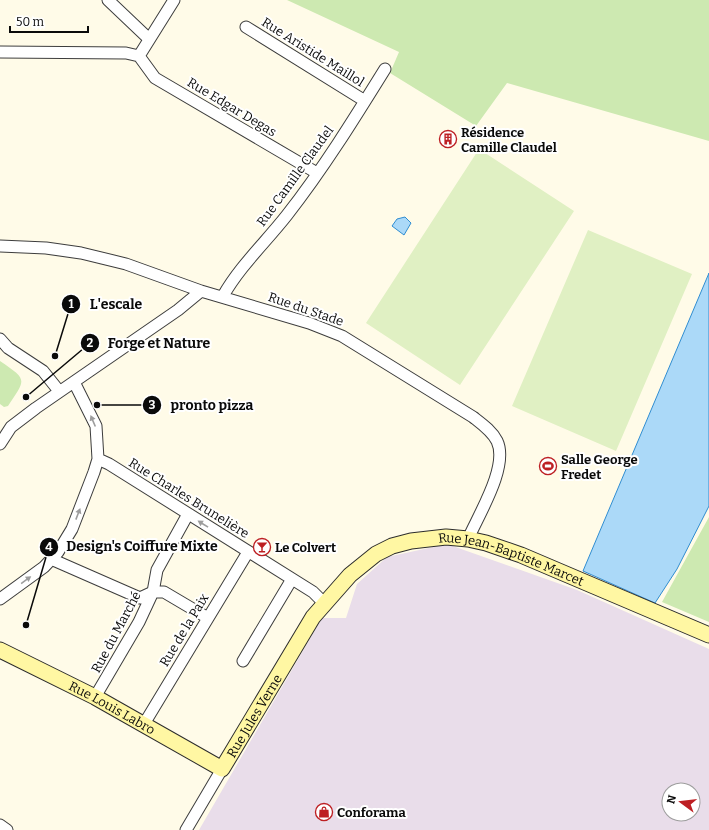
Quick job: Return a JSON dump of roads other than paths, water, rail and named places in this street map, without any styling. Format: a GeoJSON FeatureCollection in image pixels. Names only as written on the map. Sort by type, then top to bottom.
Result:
{"type":"FeatureCollection","features":[{"type":"Feature","properties":{"kind":"street"},"geometry":{"type":"LineString","coordinates":[[108,0],[149,39]]}},
{"type":"Feature","properties":{"kind":"street"},"geometry":{"type":"LineString","coordinates":[[0,52],[126,54],[139,56],[174,0]]}},
{"type":"Feature","properties":{"kind":"street","name":"Rue Aristide Maillol"},"geometry":{"type":"LineString","coordinates":[[246,27],[365,101]]}},
{"type":"Feature","properties":{"kind":"street","name":"Rue Edgar Degas"},"geometry":{"type":"LineString","coordinates":[[139,56],[155,78],[317,173]]}},
{"type":"Feature","properties":{"kind":"street","name":"Rue Camille Claudel"},"geometry":{"type":"LineString","coordinates":[[223,296],[239,270],[286,216],[317,173],[365,101],[384,69]]}},
{"type":"Feature","properties":{"kind":"street","name":"Rue du Stade"},"geometry":{"type":"LineString","coordinates":[[0,246],[46,248],[81,253],[126,264],[202,291],[310,323],[342,336],[473,417],[487,428],[497,441],[501,454],[499,471],[468,538]]}},
{"type":"Feature","properties":{"kind":"street"},"geometry":{"type":"LineString","coordinates":[[0,444],[11,427],[59,391],[194,299],[202,291]]}},
{"type":"Feature","properties":{"kind":"street"},"geometry":{"type":"LineString","coordinates":[[1,341],[43,371],[59,391]]}},
{"type":"Feature","properties":{"kind":"street"},"geometry":{"type":"LineString","coordinates":[[0,599],[44,567],[51,560],[72,529],[98,459],[96,426],[74,382]]}},
{"type":"Feature","properties":{"kind":"street","name":"Rue Charles Brunelière"},"geometry":{"type":"LineString","coordinates":[[98,459],[110,464],[313,592],[324,603]]}},
{"type":"Feature","properties":{"kind":"street","name":"Rue du Marché"},"geometry":{"type":"LineString","coordinates":[[96,697],[139,622],[153,592],[157,570],[188,514]]}},
{"type":"Feature","properties":{"kind":"street","name":"Rue Jean-Baptiste Marcet"},"geometry":{"type":"LineString","coordinates":[[324,603],[362,564],[392,546],[411,541],[446,537],[468,538],[521,555],[709,635]]}},
{"type":"Feature","properties":{"kind":"street","name":"Rue de la Paix"},"geometry":{"type":"LineString","coordinates":[[144,724],[248,552]]}},
{"type":"Feature","properties":{"kind":"street"},"geometry":{"type":"LineString","coordinates":[[51,560],[140,598],[153,592],[164,592],[208,618]]}},
{"type":"Feature","properties":{"kind":"street"},"geometry":{"type":"LineString","coordinates":[[243,661],[292,579]]}},
{"type":"Feature","properties":{"kind":"street","name":"Rue Jules Verne"},"geometry":{"type":"LineString","coordinates":[[186,830],[313,617],[324,603]]}},
{"type":"Feature","properties":{"kind":"street","name":"Rue Louis Labro"},"geometry":{"type":"LineString","coordinates":[[0,650],[96,697],[222,770]]}},
{"type":"Feature","properties":{"kind":"street"},"geometry":{"type":"LineString","coordinates":[[0,825],[7,830]]}},
{"type":"Feature","properties":{"kind":"water"},"geometry":{"type":"Polygon","coordinates":[[[405,217],[411,223],[404,235],[392,226],[397,219],[405,217]]]}},
{"type":"Feature","properties":{"kind":"water"},"geometry":{"type":"Polygon","coordinates":[[[709,273],[709,506],[677,569],[655,603],[583,571],[709,273]]]}},
{"type":"Feature","properties":{"kind":"place","name":"Résidence Camille Claudel"},"geometry":{"type":"Point","coordinates":[448,139]}},
{"type":"Feature","properties":{"kind":"place","name":"L'escale"},"geometry":{"type":"Point","coordinates":[55,356]}},
{"type":"Feature","properties":{"kind":"place","name":"Forge et Nature"},"geometry":{"type":"Point","coordinates":[26,397]}},
{"type":"Feature","properties":{"kind":"place","name":"pronto pizza"},"geometry":{"type":"Point","coordinates":[97,405]}},
{"type":"Feature","properties":{"kind":"place","name":"Salle George Fredet"},"geometry":{"type":"Point","coordinates":[548,466]}},
{"type":"Feature","properties":{"kind":"place","name":"Le Colvert"},"geometry":{"type":"Point","coordinates":[262,547]}},
{"type":"Feature","properties":{"kind":"place","name":"Design's Coiffure Mixte"},"geometry":{"type":"Point","coordinates":[26,625]}},
{"type":"Feature","properties":{"kind":"place","name":"Conforama"},"geometry":{"type":"Point","coordinates":[324,812]}}]}
